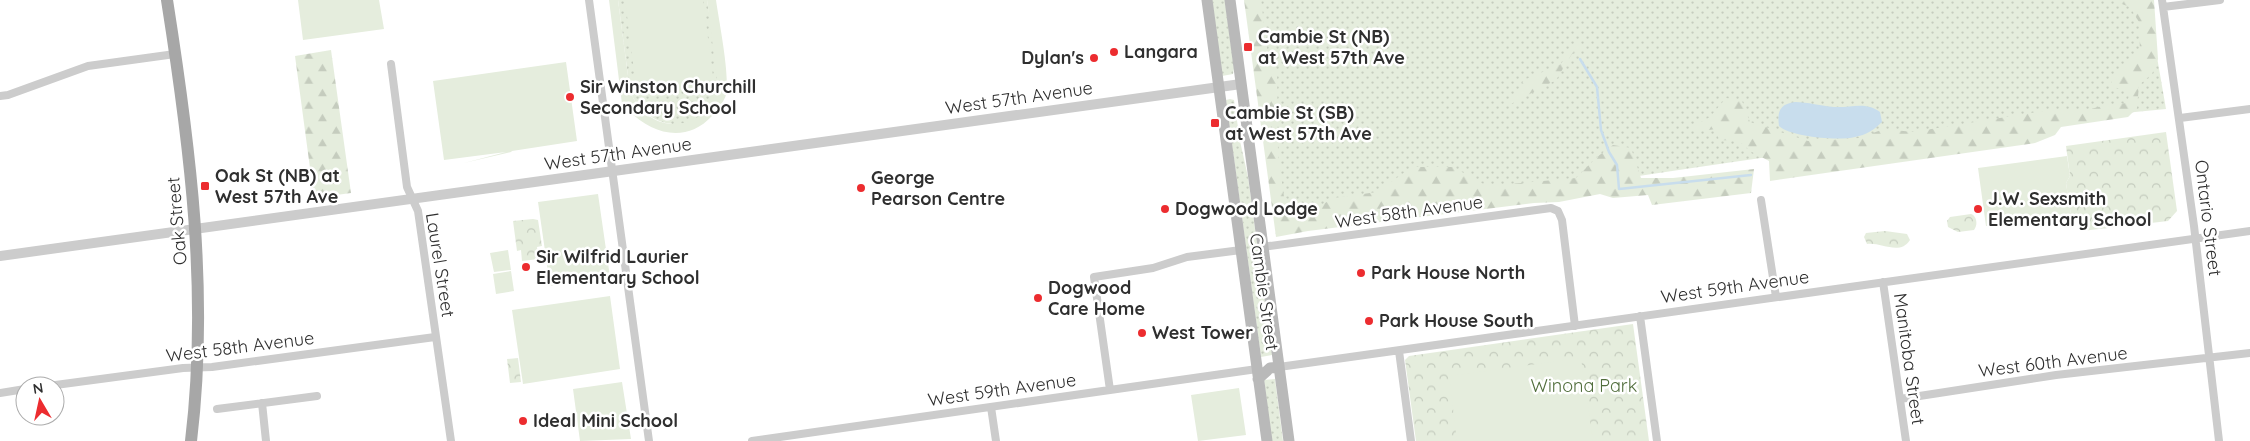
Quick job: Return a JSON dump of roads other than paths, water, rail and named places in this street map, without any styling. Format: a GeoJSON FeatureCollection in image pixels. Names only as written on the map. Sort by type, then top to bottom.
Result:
{"type":"FeatureCollection","features":[{"type":"Feature","properties":{"kind":"main road","name":"Oak Street"},"geometry":{"type":"LineString","coordinates":[[167,0],[188,147],[196,229],[200,302],[198,368],[192,441]]}},
{"type":"Feature","properties":{"kind":"main road","name":"Cambie Street"},"geometry":{"type":"LineString","coordinates":[[1207,0],[1266,441]]}},
{"type":"Feature","properties":{"kind":"main road","name":"Cambie Street"},"geometry":{"type":"LineString","coordinates":[[1230,0],[1262,247],[1275,368],[1289,441]]}},
{"type":"Feature","properties":{"kind":"main road"},"geometry":{"type":"LineString","coordinates":[[1257,369],[1275,368]]}},
{"type":"Feature","properties":{"kind":"main road"},"geometry":{"type":"LineString","coordinates":[[1257,369],[1275,368]]}},
{"type":"Feature","properties":{"kind":"street"},"geometry":{"type":"LineString","coordinates":[[589,0],[649,441]]}},
{"type":"Feature","properties":{"kind":"street"},"geometry":{"type":"LineString","coordinates":[[2163,4],[2220,0]]}},
{"type":"Feature","properties":{"kind":"street","name":"Ontario Street"},"geometry":{"type":"LineString","coordinates":[[2163,4],[2180,118],[2218,441]]}},
{"type":"Feature","properties":{"kind":"street"},"geometry":{"type":"LineString","coordinates":[[0,96],[8,95],[88,66],[175,54]]}},
{"type":"Feature","properties":{"kind":"street","name":"Laurel Street"},"geometry":{"type":"LineString","coordinates":[[391,64],[407,187],[418,211],[451,441]]}},
{"type":"Feature","properties":{"kind":"street","name":"West 57th Avenue"},"geometry":{"type":"LineString","coordinates":[[0,256],[1241,84]]}},
{"type":"Feature","properties":{"kind":"street"},"geometry":{"type":"LineString","coordinates":[[2180,118],[2250,110]]}},
{"type":"Feature","properties":{"kind":"street"},"geometry":{"type":"LineString","coordinates":[[1761,200],[1776,297]]}},
{"type":"Feature","properties":{"kind":"street","name":"West 58th Avenue"},"geometry":{"type":"LineString","coordinates":[[1262,247],[1546,207],[1558,211],[1562,220],[1575,326]]}},
{"type":"Feature","properties":{"kind":"street","name":"West 59th Avenue"},"geometry":{"type":"LineString","coordinates":[[1275,368],[2250,231]]}},
{"type":"Feature","properties":{"kind":"street"},"geometry":{"type":"LineString","coordinates":[[1110,390],[1094,277],[1153,268],[1187,257],[1241,250]]}},
{"type":"Feature","properties":{"kind":"street","name":"Manitoba Street"},"geometry":{"type":"LineString","coordinates":[[1883,282],[1906,441]]}},
{"type":"Feature","properties":{"kind":"street"},"geometry":{"type":"LineString","coordinates":[[1640,316],[1657,441]]}},
{"type":"Feature","properties":{"kind":"street","name":"West 58th Avenue"},"geometry":{"type":"LineString","coordinates":[[65,384],[435,337]]}},
{"type":"Feature","properties":{"kind":"street"},"geometry":{"type":"LineString","coordinates":[[1399,351],[1411,441]]}},
{"type":"Feature","properties":{"kind":"street","name":"West 60th Avenue"},"geometry":{"type":"LineString","coordinates":[[1900,399],[2056,375],[2250,353]]}},
{"type":"Feature","properties":{"kind":"street","name":"West 59th Avenue"},"geometry":{"type":"LineString","coordinates":[[752,441],[1257,369]]}},
{"type":"Feature","properties":{"kind":"street"},"geometry":{"type":"LineString","coordinates":[[0,393],[15,391]]}},
{"type":"Feature","properties":{"kind":"street"},"geometry":{"type":"LineString","coordinates":[[217,409],[317,396]]}},
{"type":"Feature","properties":{"kind":"street"},"geometry":{"type":"LineString","coordinates":[[262,403],[266,441]]}},
{"type":"Feature","properties":{"kind":"street"},"geometry":{"type":"LineString","coordinates":[[991,407],[996,441]]}},
{"type":"Feature","properties":{"kind":"water"},"geometry":{"type":"Polygon","coordinates":[[[1795,102],[1834,107],[1869,107],[1880,112],[1882,122],[1870,132],[1847,138],[1827,138],[1794,133],[1779,126],[1779,112],[1786,104],[1795,102]]]}},
{"type":"Feature","properties":{"kind":"waterway"},"geometry":{"type":"LineString","coordinates":[[1580,59],[1597,87],[1601,130],[1609,152],[1617,165],[1619,189],[1751,175]]}},
{"type":"Feature","properties":{"kind":"place","name":"Cambie St (NB) at West 57th Ave"},"geometry":{"type":"Point","coordinates":[1248,47]}},
{"type":"Feature","properties":{"kind":"place","name":"Langara"},"geometry":{"type":"Point","coordinates":[1114,52]}},
{"type":"Feature","properties":{"kind":"place","name":"Dylan's"},"geometry":{"type":"Point","coordinates":[1094,58]}},
{"type":"Feature","properties":{"kind":"place","name":"Sir Winston Churchill Secondary School"},"geometry":{"type":"Point","coordinates":[570,97]}},
{"type":"Feature","properties":{"kind":"place","name":"Cambie St (SB) at West 57th Ave"},"geometry":{"type":"Point","coordinates":[1215,123]}},
{"type":"Feature","properties":{"kind":"place","name":"Oak St (NB) at West 57th Ave"},"geometry":{"type":"Point","coordinates":[205,186]}},
{"type":"Feature","properties":{"kind":"place","name":"George Pearson Centre"},"geometry":{"type":"Point","coordinates":[861,188]}},
{"type":"Feature","properties":{"kind":"place","name":"Dogwood Lodge"},"geometry":{"type":"Point","coordinates":[1165,209]}},
{"type":"Feature","properties":{"kind":"place","name":"J.W. Sexsmith Elementary School"},"geometry":{"type":"Point","coordinates":[1978,209]}},
{"type":"Feature","properties":{"kind":"place","name":"Sir Wilfrid Laurier Elementary School"},"geometry":{"type":"Point","coordinates":[526,267]}},
{"type":"Feature","properties":{"kind":"place","name":"Park House North"},"geometry":{"type":"Point","coordinates":[1361,273]}},
{"type":"Feature","properties":{"kind":"place","name":"Dogwood Care Home"},"geometry":{"type":"Point","coordinates":[1038,298]}},
{"type":"Feature","properties":{"kind":"place","name":"Park House South"},"geometry":{"type":"Point","coordinates":[1369,321]}},
{"type":"Feature","properties":{"kind":"place","name":"West Tower"},"geometry":{"type":"Point","coordinates":[1142,333]}},
{"type":"Feature","properties":{"kind":"place","name":"Ideal Mini School"},"geometry":{"type":"Point","coordinates":[523,421]}},
{"type":"Feature","properties":{"kind":"park label","name":"Winona Park"},"geometry":{"type":"Point","coordinates":[1584,386]}}]}
